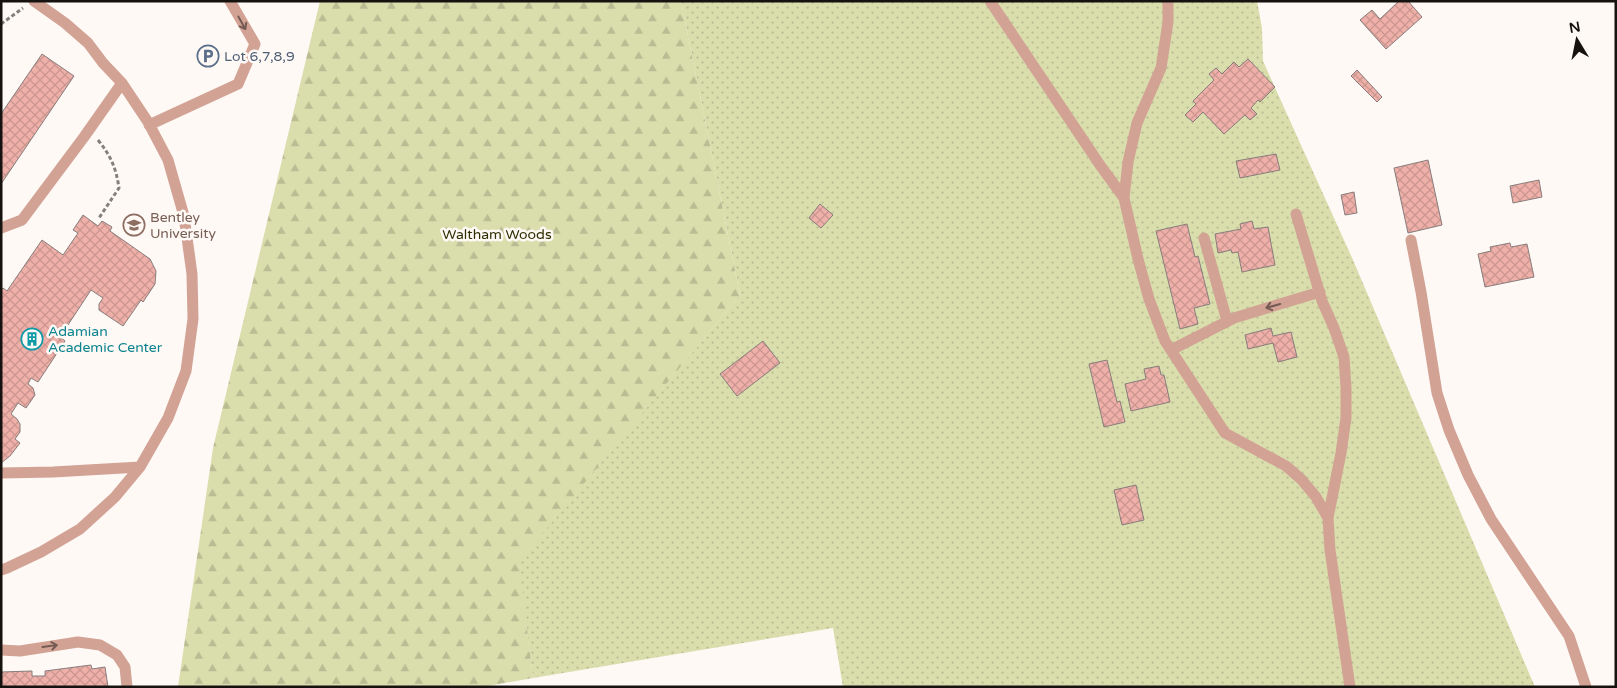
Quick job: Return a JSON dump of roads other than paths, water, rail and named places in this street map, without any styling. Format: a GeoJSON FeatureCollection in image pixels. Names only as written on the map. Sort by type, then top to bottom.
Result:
{"type":"FeatureCollection","features":[{"type":"Feature","properties":{"kind":"lane"},"geometry":{"type":"LineString","coordinates":[[150,125],[238,84],[255,44],[230,1]]}},
{"type":"Feature","properties":{"kind":"lane"},"geometry":{"type":"LineString","coordinates":[[990,1],[1124,198]]}},
{"type":"Feature","properties":{"kind":"lane"},"geometry":{"type":"LineString","coordinates":[[1168,1],[1168,22],[1161,68],[1138,123],[1128,162],[1124,198],[1149,298],[1164,341],[1225,433],[1286,466],[1301,479],[1316,497],[1328,518]]}},
{"type":"Feature","properties":{"kind":"lane"},"geometry":{"type":"LineString","coordinates":[[1,570],[41,552],[80,529],[115,497],[140,467],[168,418],[186,371],[193,320],[192,274],[184,216],[168,160],[150,125],[122,83],[103,63],[88,43],[65,23],[29,4]]}},
{"type":"Feature","properties":{"kind":"lane"},"geometry":{"type":"LineString","coordinates":[[1,228],[22,220],[122,83]]}},
{"type":"Feature","properties":{"kind":"lane"},"geometry":{"type":"LineString","coordinates":[[1296,214],[1320,292],[1344,357],[1346,418],[1328,518],[1330,550],[1350,687]]}},
{"type":"Feature","properties":{"kind":"lane"},"geometry":{"type":"LineString","coordinates":[[1204,238],[1227,322]]}},
{"type":"Feature","properties":{"kind":"lane"},"geometry":{"type":"LineString","coordinates":[[1411,240],[1437,393],[1450,430],[1468,475],[1491,519],[1569,636],[1586,687]]}},
{"type":"Feature","properties":{"kind":"lane"},"geometry":{"type":"LineString","coordinates":[[1171,350],[1234,318],[1320,292]]}},
{"type":"Feature","properties":{"kind":"lane"},"geometry":{"type":"LineString","coordinates":[[1,473],[140,467]]}},
{"type":"Feature","properties":{"kind":"lane"},"geometry":{"type":"LineString","coordinates":[[1,650],[20,651],[78,642],[100,645],[117,655],[125,667],[127,687]]}},
{"type":"Feature","properties":{"kind":"place","name":"Lot 6,7,8,9"},"geometry":{"type":"Point","coordinates":[208,56]}},
{"type":"Feature","properties":{"kind":"place","name":"Bentley University"},"geometry":{"type":"Point","coordinates":[134,225]}},
{"type":"Feature","properties":{"kind":"place","name":"Adamian Academic Center"},"geometry":{"type":"Point","coordinates":[32,339]}},
{"type":"Feature","properties":{"kind":"park label","name":"Waltham Woods"},"geometry":{"type":"Point","coordinates":[497,234]}}]}
